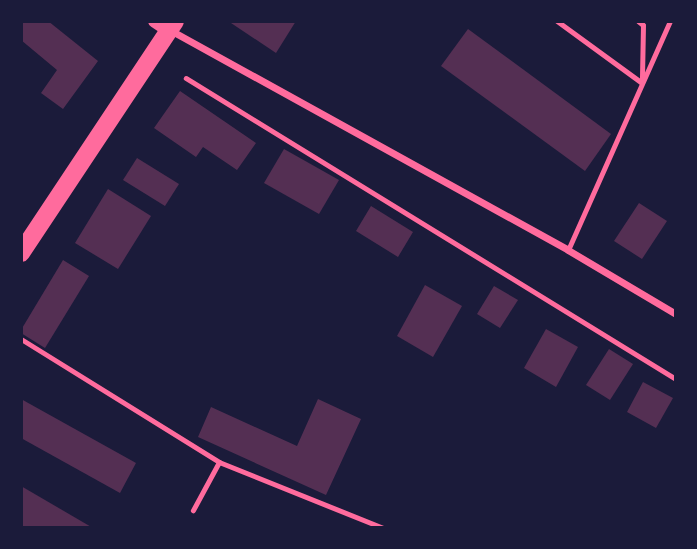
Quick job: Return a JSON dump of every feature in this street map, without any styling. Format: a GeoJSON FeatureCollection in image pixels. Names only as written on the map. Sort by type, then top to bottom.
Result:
{"type":"FeatureCollection","features":[{"type":"Feature","properties":{"kind":"main road"},"geometry":{"type":"LineString","coordinates":[[21,253],[167,24]]}},
{"type":"Feature","properties":{"kind":"street"},"geometry":{"type":"LineString","coordinates":[[167,24],[568,250],[676,314]]}},
{"type":"Feature","properties":{"kind":"lane"},"geometry":{"type":"LineString","coordinates":[[557,21],[642,83]]}},
{"type":"Feature","properties":{"kind":"lane"},"geometry":{"type":"LineString","coordinates":[[638,21],[643,25],[642,83]]}},
{"type":"Feature","properties":{"kind":"lane"},"geometry":{"type":"LineString","coordinates":[[568,250],[670,21]]}},
{"type":"Feature","properties":{"kind":"lane"},"geometry":{"type":"LineString","coordinates":[[21,339],[219,461],[383,528]]}},
{"type":"Feature","properties":{"kind":"lane"},"geometry":{"type":"LineString","coordinates":[[192,510],[219,461]]}},
{"type":"Feature","properties":{"kind":"path"},"geometry":{"type":"LineString","coordinates":[[186,78],[676,379]]}},
{"type":"Feature","properties":{"kind":"building"},"geometry":{"type":"Polygon","coordinates":[[[21,21],[48,21],[98,61],[63,109],[41,93],[57,70],[21,40],[21,21]]]}},
{"type":"Feature","properties":{"kind":"building"},"geometry":{"type":"Polygon","coordinates":[[[228,21],[296,21],[276,53],[228,21]]]}},
{"type":"Feature","properties":{"kind":"building"},"geometry":{"type":"Polygon","coordinates":[[[468,29],[611,134],[585,171],[441,66],[468,29]]]}},
{"type":"Feature","properties":{"kind":"building"},"geometry":{"type":"Polygon","coordinates":[[[180,91],[256,143],[237,170],[203,147],[196,157],[154,128],[180,91]]]}},
{"type":"Feature","properties":{"kind":"building"},"geometry":{"type":"Polygon","coordinates":[[[284,149],[339,180],[319,214],[264,183],[284,149]]]}},
{"type":"Feature","properties":{"kind":"building"},"geometry":{"type":"Polygon","coordinates":[[[137,158],[179,184],[165,206],[123,180],[137,158]]]}},
{"type":"Feature","properties":{"kind":"building"},"geometry":{"type":"Polygon","coordinates":[[[108,189],[151,216],[118,269],[75,243],[108,189]]]}},
{"type":"Feature","properties":{"kind":"building"},"geometry":{"type":"Polygon","coordinates":[[[639,203],[667,221],[642,259],[614,241],[639,203]]]}},
{"type":"Feature","properties":{"kind":"building"},"geometry":{"type":"Polygon","coordinates":[[[371,206],[413,232],[398,257],[356,231],[371,206]]]}},
{"type":"Feature","properties":{"kind":"building"},"geometry":{"type":"Polygon","coordinates":[[[63,260],[89,276],[45,348],[21,333],[21,330],[63,260]]]}},
{"type":"Feature","properties":{"kind":"building"},"geometry":{"type":"Polygon","coordinates":[[[425,285],[462,306],[433,357],[397,336],[425,285]]]}},
{"type":"Feature","properties":{"kind":"building"},"geometry":{"type":"Polygon","coordinates":[[[494,286],[518,300],[500,328],[477,314],[494,286]]]}},
{"type":"Feature","properties":{"kind":"building"},"geometry":{"type":"Polygon","coordinates":[[[546,329],[578,347],[556,387],[524,368],[546,329]]]}},
{"type":"Feature","properties":{"kind":"building"},"geometry":{"type":"Polygon","coordinates":[[[609,349],[633,364],[610,400],[586,385],[609,349]]]}},
{"type":"Feature","properties":{"kind":"building"},"geometry":{"type":"Polygon","coordinates":[[[643,382],[673,398],[656,428],[627,412],[643,382]]]}},
{"type":"Feature","properties":{"kind":"building"},"geometry":{"type":"Polygon","coordinates":[[[21,399],[136,463],[120,493],[21,438],[21,399]]]}},
{"type":"Feature","properties":{"kind":"building"},"geometry":{"type":"Polygon","coordinates":[[[318,399],[361,419],[326,495],[198,437],[211,407],[297,446],[318,399]]]}},
{"type":"Feature","properties":{"kind":"building"},"geometry":{"type":"Polygon","coordinates":[[[21,486],[93,528],[21,528],[21,486]]]}}]}
